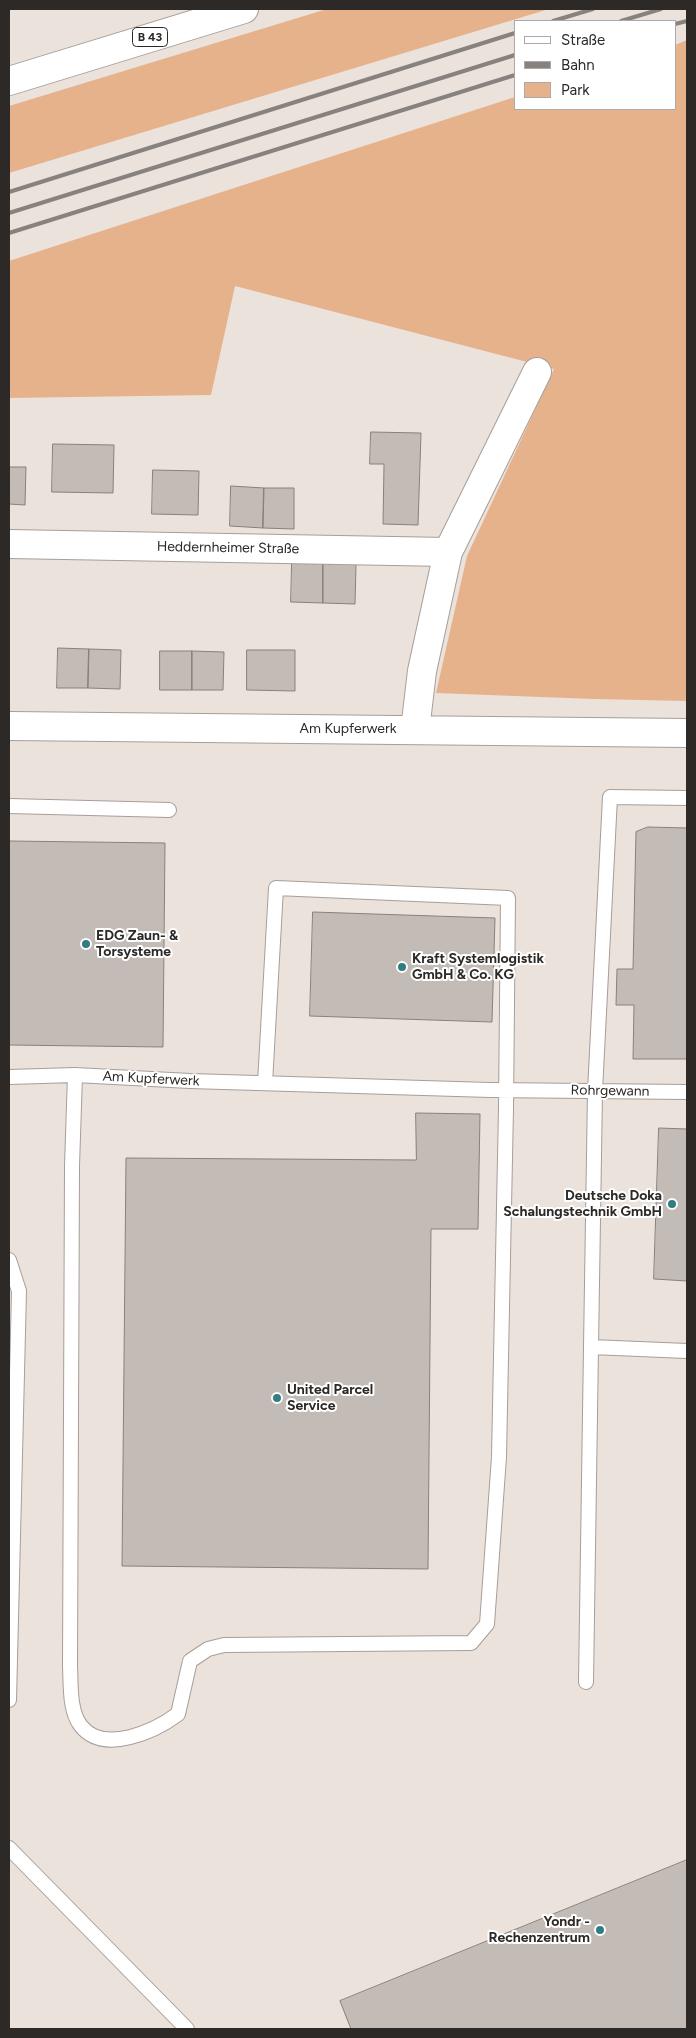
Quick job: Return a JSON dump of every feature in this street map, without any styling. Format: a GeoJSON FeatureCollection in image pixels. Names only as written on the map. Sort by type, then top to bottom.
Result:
{"type":"FeatureCollection","features":[{"type":"Feature","properties":{"kind":"street","name":"B 43"},"geometry":{"type":"LineString","coordinates":[[9,81],[244,9]]}},
{"type":"Feature","properties":{"kind":"street"},"geometry":{"type":"LineString","coordinates":[[415,730],[422,670],[448,552],[537,372]]}},
{"type":"Feature","properties":{"kind":"street","name":"Heddernheimer Straße"},"geometry":{"type":"LineString","coordinates":[[9,544],[448,552]]}},
{"type":"Feature","properties":{"kind":"street","name":"Am Kupferwerk"},"geometry":{"type":"LineString","coordinates":[[9,726],[687,733]]}},
{"type":"Feature","properties":{"kind":"lane"},"geometry":{"type":"LineString","coordinates":[[586,1682],[595,1091],[610,797],[687,798]]}},
{"type":"Feature","properties":{"kind":"lane"},"geometry":{"type":"LineString","coordinates":[[9,806],[169,810]]}},
{"type":"Feature","properties":{"kind":"lane"},"geometry":{"type":"LineString","coordinates":[[75,1075],[72,1176],[70,1666],[73,1706],[80,1726],[97,1738],[128,1738],[163,1725],[178,1714],[190,1661],[208,1649],[224,1645],[471,1643],[488,1624],[499,1457],[508,898],[276,888],[265,1084]]}},
{"type":"Feature","properties":{"kind":"lane","name":"Am Kupferwerk"},"geometry":{"type":"LineString","coordinates":[[9,1077],[75,1075],[265,1084],[534,1090]]}},
{"type":"Feature","properties":{"kind":"lane","name":"Rohrgewann"},"geometry":{"type":"LineString","coordinates":[[534,1090],[687,1092]]}},
{"type":"Feature","properties":{"kind":"lane"},"geometry":{"type":"LineString","coordinates":[[9,1260],[19,1291],[9,1700]]}},
{"type":"Feature","properties":{"kind":"lane"},"geometry":{"type":"LineString","coordinates":[[591,1347],[687,1351]]}},
{"type":"Feature","properties":{"kind":"lane"},"geometry":{"type":"LineString","coordinates":[[9,1848],[187,2029]]}},
{"type":"Feature","properties":{"kind":"green space"},"geometry":{"type":"Polygon","coordinates":[[[327,9],[549,9],[9,173],[9,106],[327,9]]]}},
{"type":"Feature","properties":{"kind":"green space"},"geometry":{"type":"Polygon","coordinates":[[[687,40],[687,701],[436,693],[467,556],[554,369],[235,286],[211,395],[9,398],[9,261],[514,97],[514,110],[676,110],[676,45],[687,40]]]}},
{"type":"Feature","properties":{"kind":"building"},"geometry":{"type":"Polygon","coordinates":[[[371,432],[421,433],[418,525],[383,524],[384,464],[370,464],[371,432]]]}},
{"type":"Feature","properties":{"kind":"building"},"geometry":{"type":"Polygon","coordinates":[[[53,444],[114,445],[113,493],[52,492],[53,444]]]}},
{"type":"Feature","properties":{"kind":"building"},"geometry":{"type":"Polygon","coordinates":[[[9,467],[26,467],[25,505],[9,504],[9,467]]]}},
{"type":"Feature","properties":{"kind":"building"},"geometry":{"type":"Polygon","coordinates":[[[153,470],[199,471],[198,515],[152,514],[153,470]]]}},
{"type":"Feature","properties":{"kind":"building"},"geometry":{"type":"Polygon","coordinates":[[[231,486],[264,488],[263,528],[230,526],[231,486]]]}},
{"type":"Feature","properties":{"kind":"building"},"geometry":{"type":"Polygon","coordinates":[[[264,488],[294,488],[294,529],[263,528],[264,488]]]}},
{"type":"Feature","properties":{"kind":"building"},"geometry":{"type":"Polygon","coordinates":[[[292,563],[323,563],[323,603],[291,602],[292,563]]]}},
{"type":"Feature","properties":{"kind":"building"},"geometry":{"type":"Polygon","coordinates":[[[323,563],[356,564],[355,604],[323,603],[323,563]]]}},
{"type":"Feature","properties":{"kind":"building"},"geometry":{"type":"Polygon","coordinates":[[[58,648],[89,649],[88,688],[57,688],[58,648]]]}},
{"type":"Feature","properties":{"kind":"building"},"geometry":{"type":"Polygon","coordinates":[[[89,649],[121,650],[120,689],[88,688],[89,649]]]}},
{"type":"Feature","properties":{"kind":"building"},"geometry":{"type":"Polygon","coordinates":[[[247,650],[295,650],[295,691],[247,690],[247,650]]]}},
{"type":"Feature","properties":{"kind":"building"},"geometry":{"type":"Polygon","coordinates":[[[160,651],[192,651],[192,690],[160,690],[160,651]]]}},
{"type":"Feature","properties":{"kind":"building"},"geometry":{"type":"Polygon","coordinates":[[[192,651],[224,652],[223,690],[192,690],[192,651]]]}},
{"type":"Feature","properties":{"kind":"building"},"geometry":{"type":"Polygon","coordinates":[[[648,827],[687,828],[687,1059],[633,1059],[634,1005],[616,1005],[617,969],[633,969],[636,832],[648,827]]]}},
{"type":"Feature","properties":{"kind":"building","name":"EDG Zaun- & Torsysteme"},"geometry":{"type":"Polygon","coordinates":[[[9,841],[165,843],[163,1047],[9,1045],[9,841]]]}},
{"type":"Feature","properties":{"kind":"building","name":"Kraft Systemlogistik GmbH & Co. KG"},"geometry":{"type":"Polygon","coordinates":[[[313,912],[495,918],[492,1022],[310,1016],[313,912]]]}},
{"type":"Feature","properties":{"kind":"building","name":"United Parcel Service"},"geometry":{"type":"Polygon","coordinates":[[[416,1113],[480,1114],[478,1229],[431,1229],[428,1569],[122,1566],[126,1158],[416,1160],[416,1113]]]}},
{"type":"Feature","properties":{"kind":"building","name":"Deutsche Doka Schalungstechnik GmbH"},"geometry":{"type":"Polygon","coordinates":[[[659,1128],[687,1129],[687,1281],[654,1279],[659,1128]]]}},
{"type":"Feature","properties":{"kind":"building","name":"Yondr - Rechenzentrum"},"geometry":{"type":"Polygon","coordinates":[[[687,1860],[687,2029],[351,2029],[340,2001],[687,1860]]]}},
{"type":"Feature","properties":{"kind":"railway"},"geometry":{"type":"LineString","coordinates":[[556,20],[593,9]]}},
{"type":"Feature","properties":{"kind":"railway"},"geometry":{"type":"LineString","coordinates":[[624,20],[661,9]]}},
{"type":"Feature","properties":{"kind":"railway"},"geometry":{"type":"LineString","coordinates":[[676,24],[687,21]]}},
{"type":"Feature","properties":{"kind":"railway"},"geometry":{"type":"LineString","coordinates":[[9,192],[514,33]]}},
{"type":"Feature","properties":{"kind":"railway"},"geometry":{"type":"LineString","coordinates":[[9,213],[514,55]]}},
{"type":"Feature","properties":{"kind":"railway"},"geometry":{"type":"LineString","coordinates":[[9,233],[514,75]]}},
{"type":"Feature","properties":{"kind":"place","name":"EDG Zaun- & Torsysteme"},"geometry":{"type":"Point","coordinates":[86,944]}},
{"type":"Feature","properties":{"kind":"place","name":"Kraft Systemlogistik GmbH & Co. KG"},"geometry":{"type":"Point","coordinates":[402,967]}},
{"type":"Feature","properties":{"kind":"place","name":"Deutsche Doka Schalungstechnik GmbH"},"geometry":{"type":"Point","coordinates":[672,1204]}},
{"type":"Feature","properties":{"kind":"place","name":"United Parcel Service"},"geometry":{"type":"Point","coordinates":[277,1398]}},
{"type":"Feature","properties":{"kind":"place","name":"Yondr - Rechenzentrum"},"geometry":{"type":"Point","coordinates":[600,1930]}}]}
